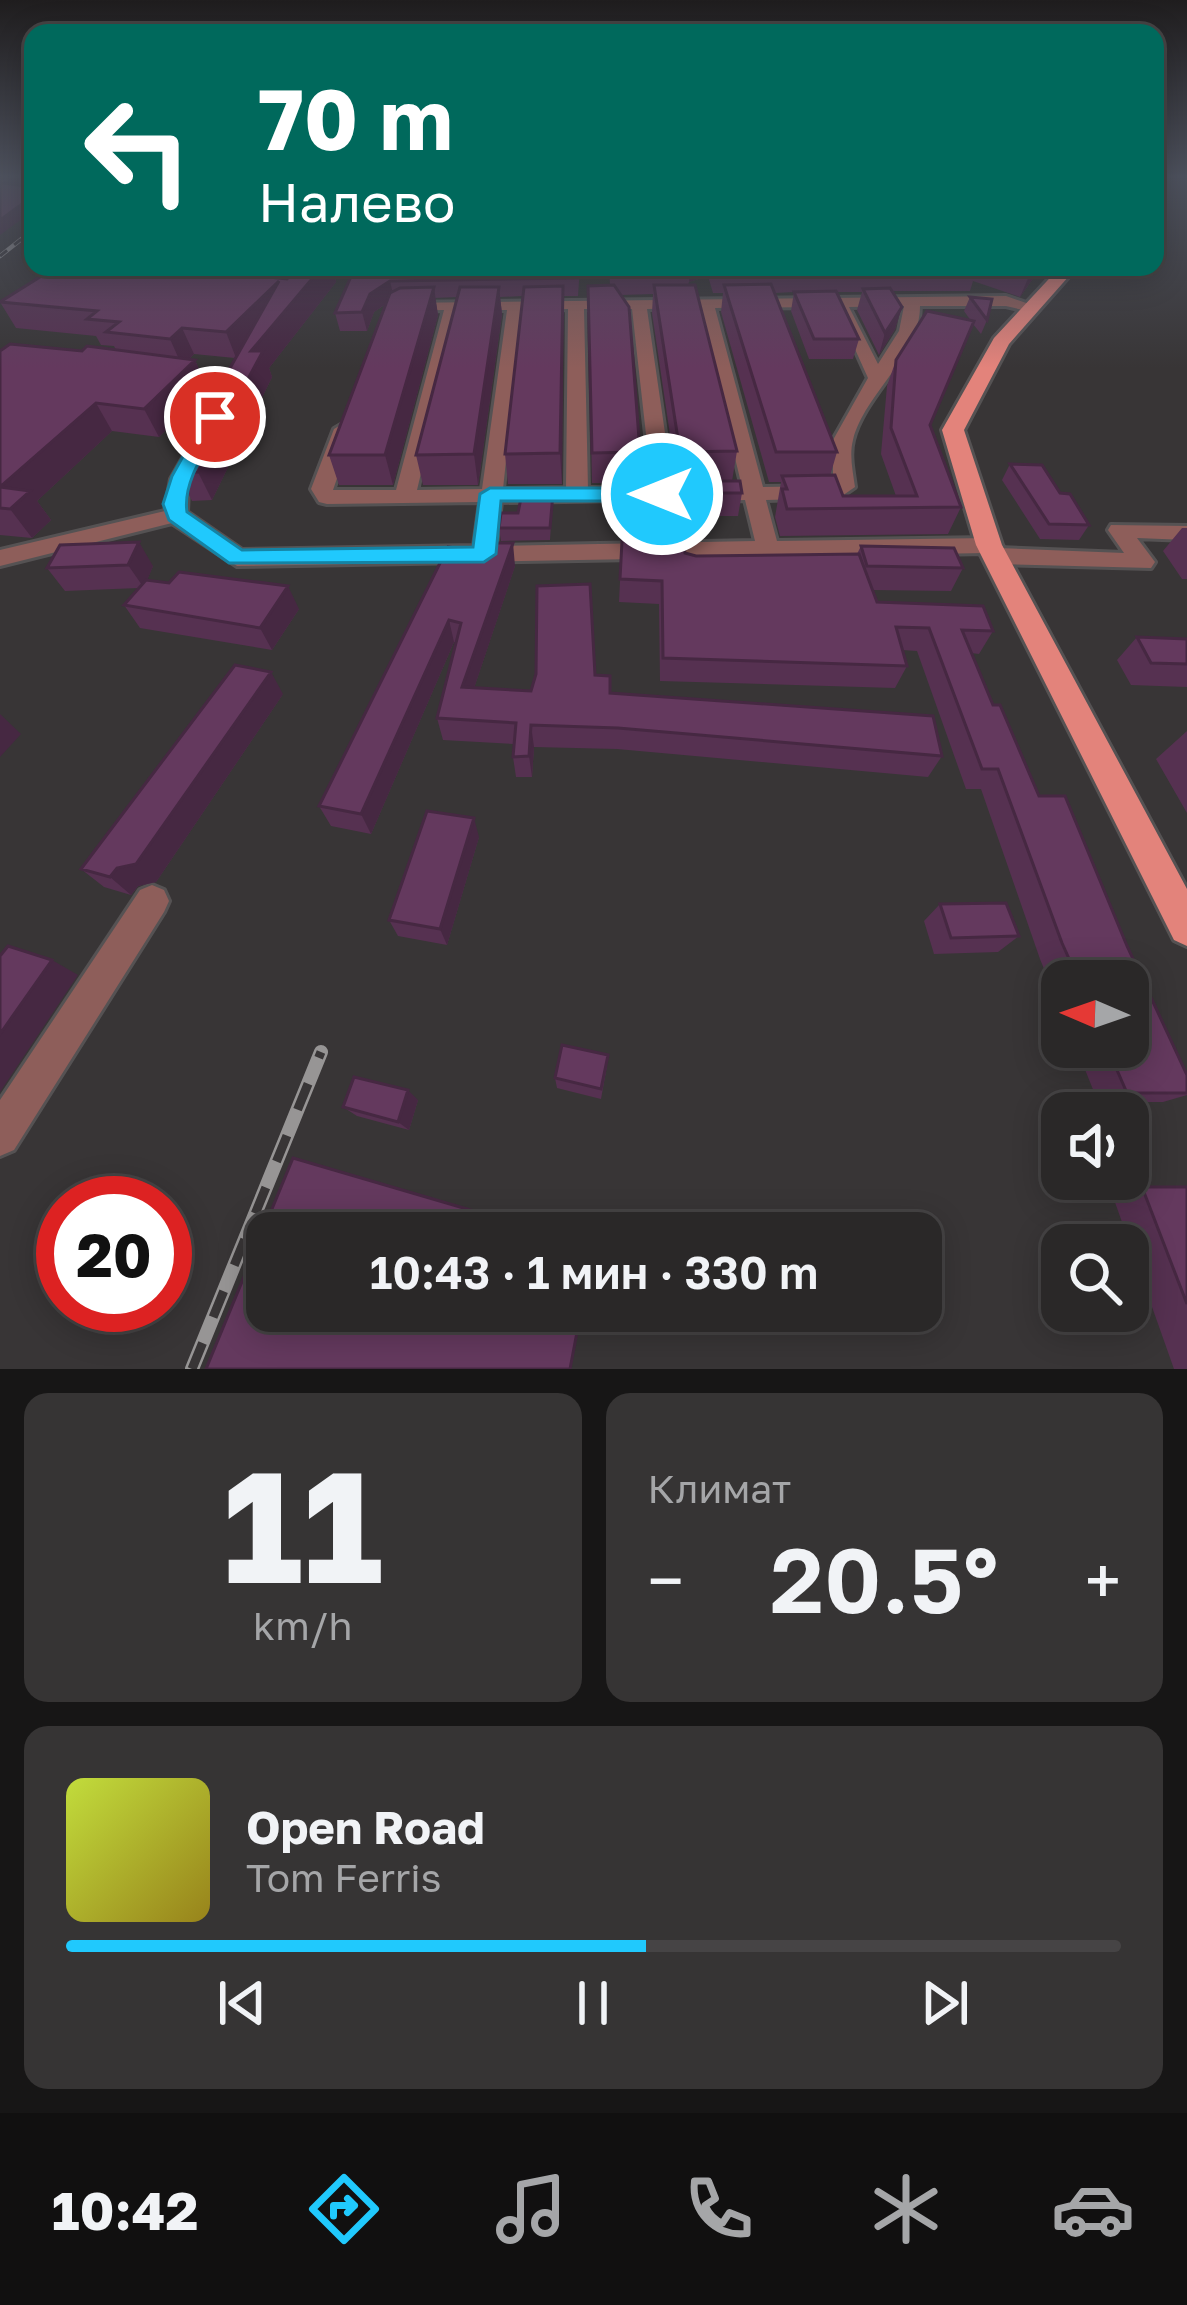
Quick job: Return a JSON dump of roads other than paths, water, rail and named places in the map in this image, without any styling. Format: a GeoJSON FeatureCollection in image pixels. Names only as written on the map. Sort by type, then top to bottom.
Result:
{"type":"FeatureCollection","features":[{"type":"Feature","properties":{"kind":"main road"},"geometry":{"type":"LineString","coordinates":[[1060,276],[1028,306],[978,370],[953,430],[992,550],[1187,927]]}},
{"type":"Feature","properties":{"kind":"street"},"geometry":{"type":"LineString","coordinates":[[383,321],[387,312],[400,306],[1006,301],[1028,306]]}},
{"type":"Feature","properties":{"kind":"street"},"geometry":{"type":"LineString","coordinates":[[840,302],[875,375]]}},
{"type":"Feature","properties":{"kind":"street"},"geometry":{"type":"LineString","coordinates":[[353,405],[324,494],[839,492],[844,487],[842,443],[875,375],[911,333],[916,315],[912,302]]}},
{"type":"Feature","properties":{"kind":"street"},"geometry":{"type":"LineString","coordinates":[[706,303],[768,549]]}},
{"type":"Feature","properties":{"kind":"street"},"geometry":{"type":"LineString","coordinates":[[775,303],[782,322]]}},
{"type":"Feature","properties":{"kind":"street"},"geometry":{"type":"LineString","coordinates":[[577,304],[577,494]]}},
{"type":"Feature","properties":{"kind":"street"},"geometry":{"type":"LineString","coordinates":[[639,304],[662,494]]}},
{"type":"Feature","properties":{"kind":"street"},"geometry":{"type":"LineString","coordinates":[[484,554],[515,305]]}},
{"type":"Feature","properties":{"kind":"street"},"geometry":{"type":"LineString","coordinates":[[405,495],[454,306]]}},
{"type":"Feature","properties":{"kind":"street"},"geometry":{"type":"LineString","coordinates":[[137,368],[232,381],[182,476],[174,504],[176,515],[238,558],[768,549],[992,550],[1143,562],[1119,530],[1187,532]]}},
{"type":"Feature","properties":{"kind":"street"},"geometry":{"type":"LineString","coordinates":[[823,421],[842,443]]}},
{"type":"Feature","properties":{"kind":"street"},"geometry":{"type":"LineString","coordinates":[[0,558],[176,515]]}},
{"type":"Feature","properties":{"kind":"street"},"geometry":{"type":"LineString","coordinates":[[0,1136],[152,901]]}},
{"type":"Feature","properties":{"kind":"railway"},"geometry":{"type":"LineString","coordinates":[[0,256],[19,241]]}},
{"type":"Feature","properties":{"kind":"railway"},"geometry":{"type":"LineString","coordinates":[[192,1369],[321,1052]]}}]}
